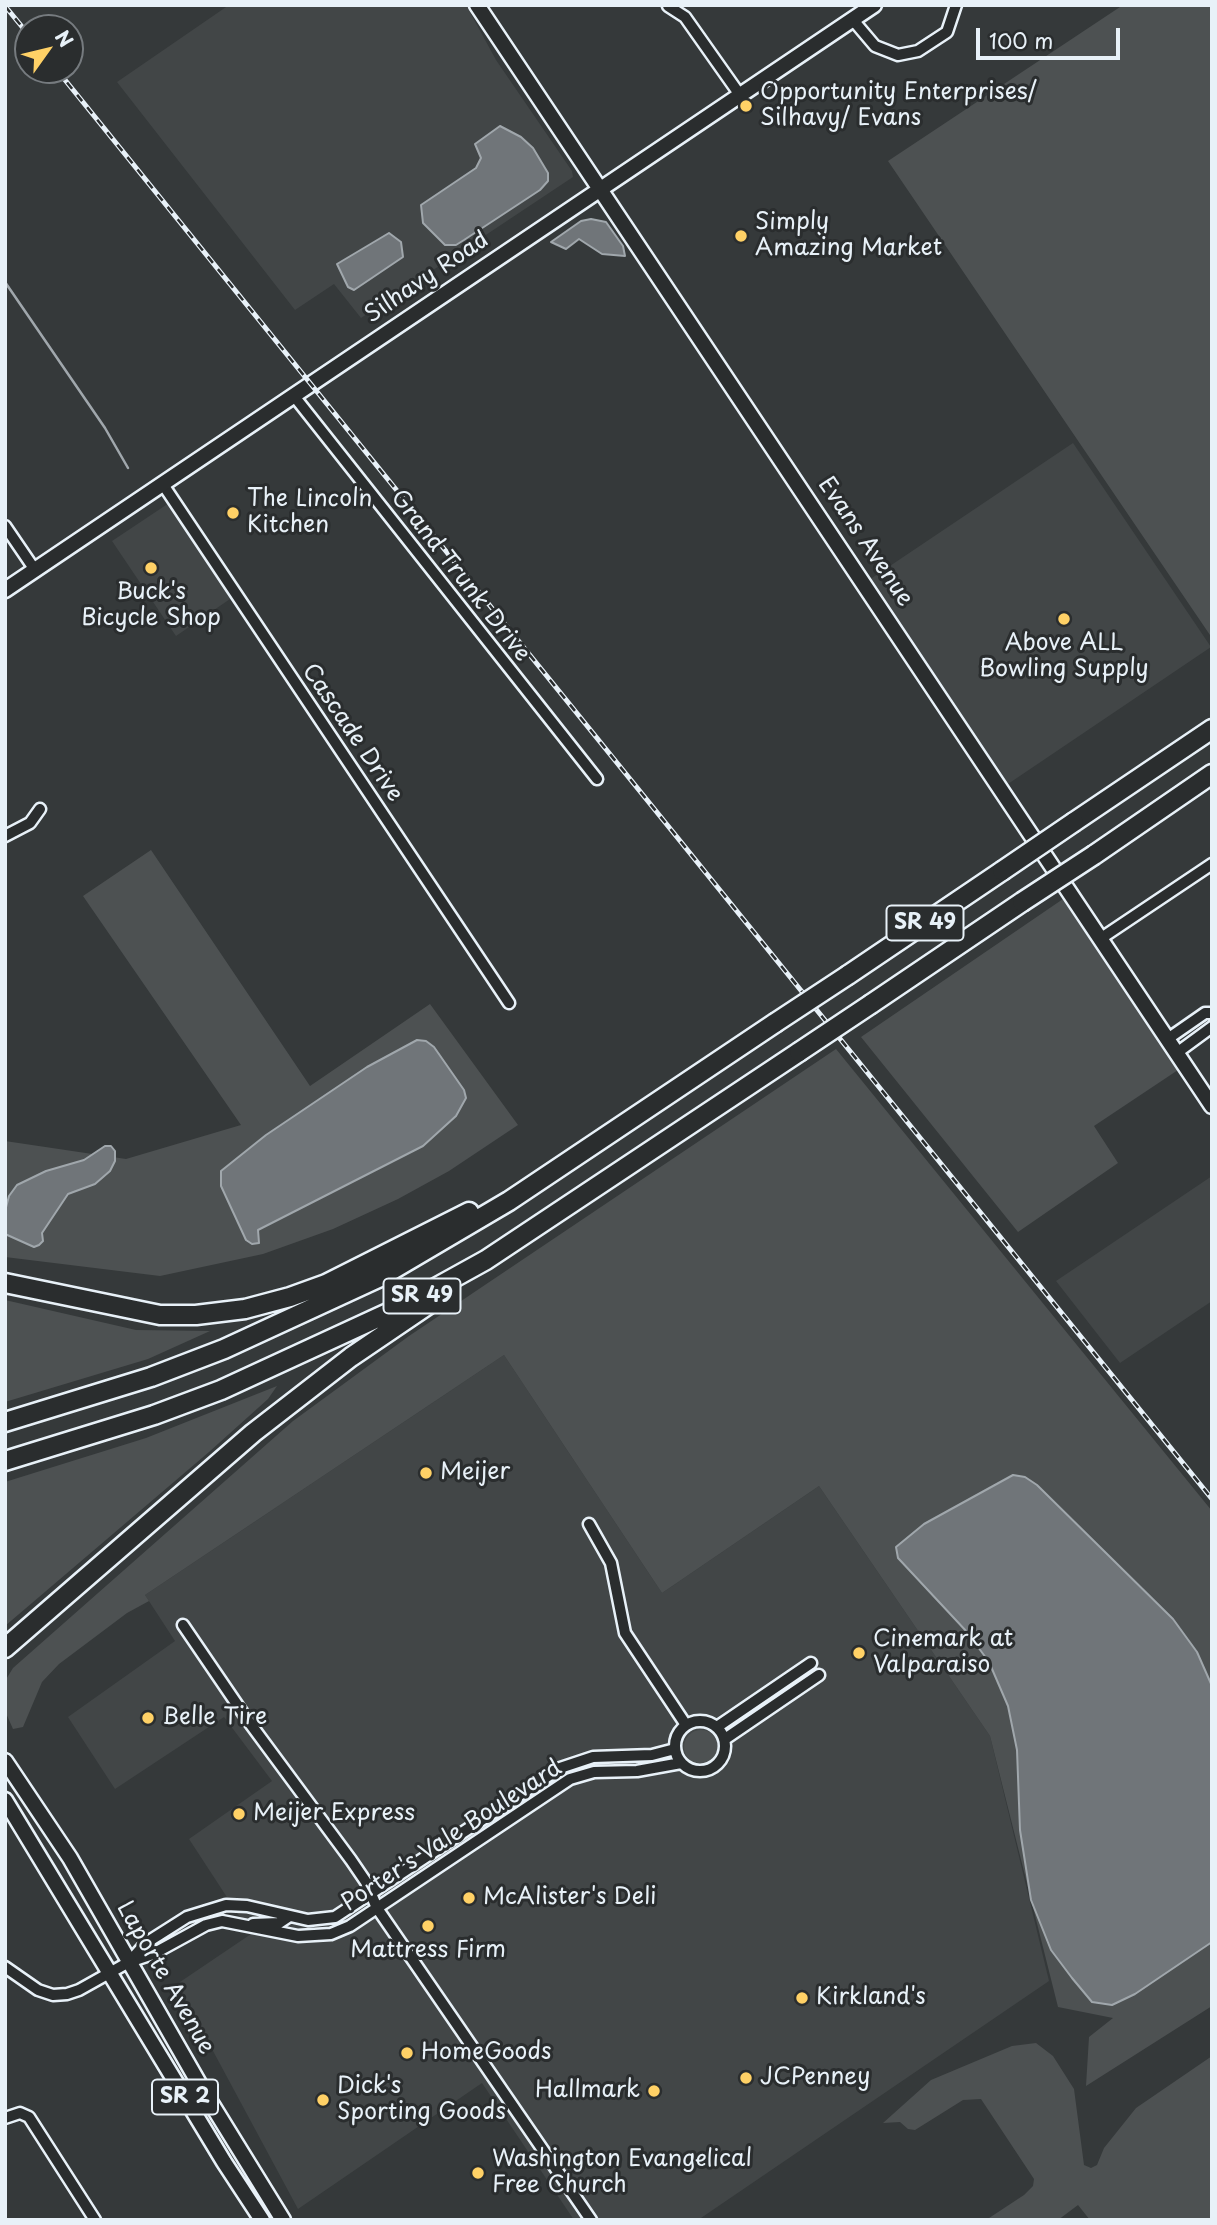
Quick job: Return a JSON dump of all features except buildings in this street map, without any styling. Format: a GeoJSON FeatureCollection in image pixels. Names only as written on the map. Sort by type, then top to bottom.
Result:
{"type":"FeatureCollection","features":[{"type":"Feature","properties":{"kind":"highway","name":"SR 49"},"geometry":{"type":"LineString","coordinates":[[5,1422],[151,1377],[308,1313],[442,1242],[575,1157],[1212,729]]}},
{"type":"Feature","properties":{"kind":"highway","name":"SR 49"},"geometry":{"type":"LineString","coordinates":[[5,1461],[154,1415],[221,1390],[349,1333],[486,1260],[1212,774]]}},
{"type":"Feature","properties":{"kind":"highway"},"geometry":{"type":"LineString","coordinates":[[5,1283],[160,1315],[196,1315],[244,1309],[290,1297],[355,1270],[575,1157]]}},
{"type":"Feature","properties":{"kind":"highway"},"geometry":{"type":"LineString","coordinates":[[5,1648],[296,1398],[442,1296],[486,1260]]}},
{"type":"Feature","properties":{"kind":"street","name":"Evans Avenue"},"geometry":{"type":"LineString","coordinates":[[477,5],[1212,1106]]}},
{"type":"Feature","properties":{"kind":"street","name":"Silhavy Road"},"geometry":{"type":"LineString","coordinates":[[5,590],[164,486],[874,5]]}},
{"type":"Feature","properties":{"kind":"street"},"geometry":{"type":"LineString","coordinates":[[853,20],[875,46],[898,55],[918,51],[947,32],[956,5]]}},
{"type":"Feature","properties":{"kind":"street"},"geometry":{"type":"LineString","coordinates":[[668,6],[685,17],[740,95]]}},
{"type":"Feature","properties":{"kind":"street","name":"Grand Trunk Drive"},"geometry":{"type":"LineString","coordinates":[[294,396],[597,779]]}},
{"type":"Feature","properties":{"kind":"street","name":"Cascade Drive"},"geometry":{"type":"LineString","coordinates":[[164,486],[509,1003]]}},
{"type":"Feature","properties":{"kind":"street"},"geometry":{"type":"LineString","coordinates":[[5,526],[35,570]]}},
{"type":"Feature","properties":{"kind":"street"},"geometry":{"type":"LineString","coordinates":[[5,836],[30,823],[40,809]]}},
{"type":"Feature","properties":{"kind":"street"},"geometry":{"type":"LineString","coordinates":[[1100,939],[1212,864]]}},
{"type":"Feature","properties":{"kind":"street"},"geometry":{"type":"LineString","coordinates":[[1168,1038],[1205,1013],[1212,1013]]}},
{"type":"Feature","properties":{"kind":"street"},"geometry":{"type":"LineString","coordinates":[[1178,1052],[1212,1027]]}},
{"type":"Feature","properties":{"kind":"street"},"geometry":{"type":"LineString","coordinates":[[589,1524],[599,1538],[615,1575],[625,1633],[686,1725]]}},
{"type":"Feature","properties":{"kind":"street"},"geometry":{"type":"LineString","coordinates":[[183,1625],[257,1733],[351,1860],[366,1882],[377,1908],[591,2220]]}},
{"type":"Feature","properties":{"kind":"street"},"geometry":{"type":"LineString","coordinates":[[717,1727],[811,1663]]}},
{"type":"Feature","properties":{"kind":"street"},"geometry":{"type":"LineString","coordinates":[[725,1739],[819,1675]]}},
{"type":"Feature","properties":{"kind":"street"},"geometry":{"type":"LineString","coordinates":[[704,1721],[717,1727],[725,1739],[725,1754],[715,1768],[697,1772],[681,1763],[675,1749],[677,1736],[686,1725],[704,1721]]}},
{"type":"Feature","properties":{"kind":"street","name":"Porter's Vale Boulevard"},"geometry":{"type":"LineString","coordinates":[[129,1962],[146,1943],[187,1917],[226,1905],[247,1906],[288,1917],[322,1920],[335,1917],[560,1768],[593,1758],[652,1755],[675,1749]]}},
{"type":"Feature","properties":{"kind":"street","name":"Laporte Avenue"},"geometry":{"type":"LineString","coordinates":[[5,1760],[70,1858],[239,2151],[283,2220]]}},
{"type":"Feature","properties":{"kind":"street","name":"Porter's Vale Boulevard"},"geometry":{"type":"LineString","coordinates":[[5,1968],[38,1990],[53,1995],[79,1990],[129,1962],[153,1954],[206,1925],[222,1921],[298,1936],[323,1936],[350,1926],[570,1779],[594,1772],[637,1771],[681,1763]]}},
{"type":"Feature","properties":{"kind":"street","name":"Laporte Avenue"},"geometry":{"type":"LineString","coordinates":[[5,1800],[262,2220]]}},
{"type":"Feature","properties":{"kind":"street"},"geometry":{"type":"LineString","coordinates":[[246,1926],[279,1923],[288,1917]]}},
{"type":"Feature","properties":{"kind":"street"},"geometry":{"type":"LineString","coordinates":[[5,2118],[20,2113],[29,2117],[95,2220]]}},
{"type":"Feature","properties":{"kind":"shaded area"},"geometry":{"type":"Polygon","coordinates":[[[229,5],[466,5],[496,60],[572,171],[573,177],[361,318],[334,284],[295,310],[117,82],[229,5]]]}},
{"type":"Feature","properties":{"kind":"shaded area"},"geometry":{"type":"Polygon","coordinates":[[[1123,5],[1212,5],[1212,638],[888,161],[1123,5]]]}},
{"type":"Feature","properties":{"kind":"shaded area"},"geometry":{"type":"Polygon","coordinates":[[[500,126],[521,137],[533,148],[548,173],[548,181],[540,190],[456,245],[445,245],[423,223],[421,205],[476,168],[481,158],[475,144],[500,126]]]}},
{"type":"Feature","properties":{"kind":"shaded area"},"geometry":{"type":"Polygon","coordinates":[[[591,219],[606,222],[623,246],[625,256],[602,254],[579,239],[566,249],[551,242],[581,221],[591,219]]]}},
{"type":"Feature","properties":{"kind":"shaded area"},"geometry":{"type":"Polygon","coordinates":[[[389,233],[401,242],[403,257],[354,290],[348,287],[337,264],[389,233]]]}},
{"type":"Feature","properties":{"kind":"shaded area"},"geometry":{"type":"Polygon","coordinates":[[[1073,443],[1211,647],[1005,786],[869,580],[1073,443]]]}},
{"type":"Feature","properties":{"kind":"shaded area"},"geometry":{"type":"Polygon","coordinates":[[[169,503],[233,597],[176,636],[112,541],[169,503]]]}},
{"type":"Feature","properties":{"kind":"shaded area"},"geometry":{"type":"Polygon","coordinates":[[[151,850],[310,1086],[430,1004],[518,1125],[449,1171],[398,1199],[333,1229],[263,1254],[160,1276],[5,1257],[5,1141],[126,1159],[241,1125],[83,896],[151,850]]]}},
{"type":"Feature","properties":{"kind":"shaded area"},"geometry":{"type":"Polygon","coordinates":[[[1063,899],[1178,1070],[1094,1126],[1118,1163],[1018,1232],[861,1037],[1063,899]]]}},
{"type":"Feature","properties":{"kind":"shaded area"},"geometry":{"type":"Polygon","coordinates":[[[417,1040],[426,1041],[434,1047],[464,1090],[466,1098],[456,1116],[423,1146],[258,1230],[259,1243],[252,1244],[246,1240],[221,1186],[221,1171],[266,1135],[367,1067],[417,1040]]]}},
{"type":"Feature","properties":{"kind":"shaded area"},"geometry":{"type":"Polygon","coordinates":[[[836,1049],[1212,1511],[1212,1686],[1197,1652],[1173,1619],[1055,1502],[1012,1475],[924,1524],[896,1547],[898,1558],[967,1632],[989,1662],[1008,1706],[1017,1750],[1020,1830],[1031,1898],[990,1736],[819,1486],[662,1593],[504,1355],[145,1595],[149,1601],[127,1613],[59,1664],[42,1682],[23,1727],[13,1729],[5,1711],[5,1681],[13,1668],[293,1421],[409,1336],[836,1049]]]}},
{"type":"Feature","properties":{"kind":"shaded area"},"geometry":{"type":"Polygon","coordinates":[[[105,1146],[111,1146],[115,1151],[115,1161],[110,1171],[95,1184],[68,1194],[42,1233],[43,1241],[39,1245],[34,1247],[5,1234],[5,1211],[9,1196],[17,1185],[46,1171],[84,1160],[105,1146]]]}},
{"type":"Feature","properties":{"kind":"shaded area"},"geometry":{"type":"Polygon","coordinates":[[[1212,1176],[1212,1301],[1120,1363],[1056,1281],[1212,1176]]]}},
{"type":"Feature","properties":{"kind":"shaded area"},"geometry":{"type":"Polygon","coordinates":[[[5,1300],[136,1330],[210,1331],[148,1359],[5,1402],[5,1300]]]}},
{"type":"Feature","properties":{"kind":"shaded area"},"geometry":{"type":"Polygon","coordinates":[[[504,1355],[662,1593],[819,1486],[990,1736],[1049,1981],[698,2220],[574,2220],[482,2083],[298,2209],[177,1984],[251,1934],[189,1839],[272,1781],[224,1717],[115,1789],[68,1717],[175,1641],[145,1595],[504,1355]]]}},
{"type":"Feature","properties":{"kind":"shaded area"},"geometry":{"type":"Polygon","coordinates":[[[277,1386],[268,1399],[209,1452],[5,1626],[5,1482],[146,1438],[277,1386]]]}},
{"type":"Feature","properties":{"kind":"shaded area"},"geometry":{"type":"Polygon","coordinates":[[[1013,1475],[1025,1477],[1037,1485],[1173,1619],[1197,1652],[1212,1686],[1212,1942],[1135,1994],[1112,2005],[1092,2002],[1072,1978],[1051,1950],[1031,1900],[1020,1830],[1017,1750],[1008,1706],[989,1662],[967,1632],[898,1558],[896,1547],[924,1524],[1013,1475]]]}},
{"type":"Feature","properties":{"kind":"shaded area"},"geometry":{"type":"Polygon","coordinates":[[[701,1730],[713,1735],[718,1747],[713,1759],[701,1764],[689,1759],[684,1747],[689,1735],[701,1730]]]}},
{"type":"Feature","properties":{"kind":"shaded area"},"geometry":{"type":"Polygon","coordinates":[[[1031,1901],[1051,1950],[1092,2002],[1111,2005],[1135,1994],[1212,1942],[1212,2006],[1086,2086],[1089,2037],[1113,2018],[1058,2007],[1031,1901]]]}},
{"type":"Feature","properties":{"kind":"shaded area"},"geometry":{"type":"Polygon","coordinates":[[[1036,2043],[1053,2056],[1074,2089],[1084,2165],[1091,2168],[1097,2165],[1104,2148],[1136,2108],[1212,2056],[1212,2220],[1090,2220],[1078,2205],[1058,2220],[986,2220],[1024,2195],[1033,2186],[1034,2179],[981,2099],[963,2100],[915,2130],[908,2129],[900,2122],[883,2123],[931,2080],[1012,2046],[1036,2043]]]}},
{"type":"Feature","properties":{"kind":"waterway"},"geometry":{"type":"LineString","coordinates":[[5,282],[105,428],[128,468]]}},
{"type":"Feature","properties":{"kind":"railway"},"geometry":{"type":"LineString","coordinates":[[5,6],[14,17]]}},
{"type":"Feature","properties":{"kind":"railway"},"geometry":{"type":"LineString","coordinates":[[68,84],[1212,1499]]}},
{"type":"Feature","properties":{"kind":"place","name":"Opportunity Enterprises/ Silhavy/ Evans"},"geometry":{"type":"Point","coordinates":[746,106]}},
{"type":"Feature","properties":{"kind":"place","name":"Simply Amazing Market"},"geometry":{"type":"Point","coordinates":[741,236]}},
{"type":"Feature","properties":{"kind":"place","name":"The Lincoln Kitchen"},"geometry":{"type":"Point","coordinates":[233,513]}},
{"type":"Feature","properties":{"kind":"place","name":"Buck's Bicycle Shop"},"geometry":{"type":"Point","coordinates":[151,568]}},
{"type":"Feature","properties":{"kind":"place","name":"Above ALL Bowling Supply"},"geometry":{"type":"Point","coordinates":[1064,619]}},
{"type":"Feature","properties":{"kind":"place","name":"Meijer"},"geometry":{"type":"Point","coordinates":[426,1473]}},
{"type":"Feature","properties":{"kind":"place","name":"Cinemark at Valparaiso"},"geometry":{"type":"Point","coordinates":[859,1653]}},
{"type":"Feature","properties":{"kind":"place","name":"Belle Tire"},"geometry":{"type":"Point","coordinates":[148,1718]}},
{"type":"Feature","properties":{"kind":"place","name":"Meijer Express"},"geometry":{"type":"Point","coordinates":[239,1814]}},
{"type":"Feature","properties":{"kind":"place","name":"McAlister's Deli"},"geometry":{"type":"Point","coordinates":[469,1898]}},
{"type":"Feature","properties":{"kind":"place","name":"Mattress Firm"},"geometry":{"type":"Point","coordinates":[428,1926]}},
{"type":"Feature","properties":{"kind":"place","name":"Kirkland's"},"geometry":{"type":"Point","coordinates":[802,1998]}},
{"type":"Feature","properties":{"kind":"place","name":"HomeGoods"},"geometry":{"type":"Point","coordinates":[407,2053]}},
{"type":"Feature","properties":{"kind":"place","name":"JCPenney"},"geometry":{"type":"Point","coordinates":[746,2078]}},
{"type":"Feature","properties":{"kind":"place","name":"Hallmark"},"geometry":{"type":"Point","coordinates":[654,2091]}},
{"type":"Feature","properties":{"kind":"place","name":"Dick's Sporting Goods"},"geometry":{"type":"Point","coordinates":[323,2100]}},
{"type":"Feature","properties":{"kind":"place","name":"Washington Evangelical Free Church"},"geometry":{"type":"Point","coordinates":[478,2173]}}]}
